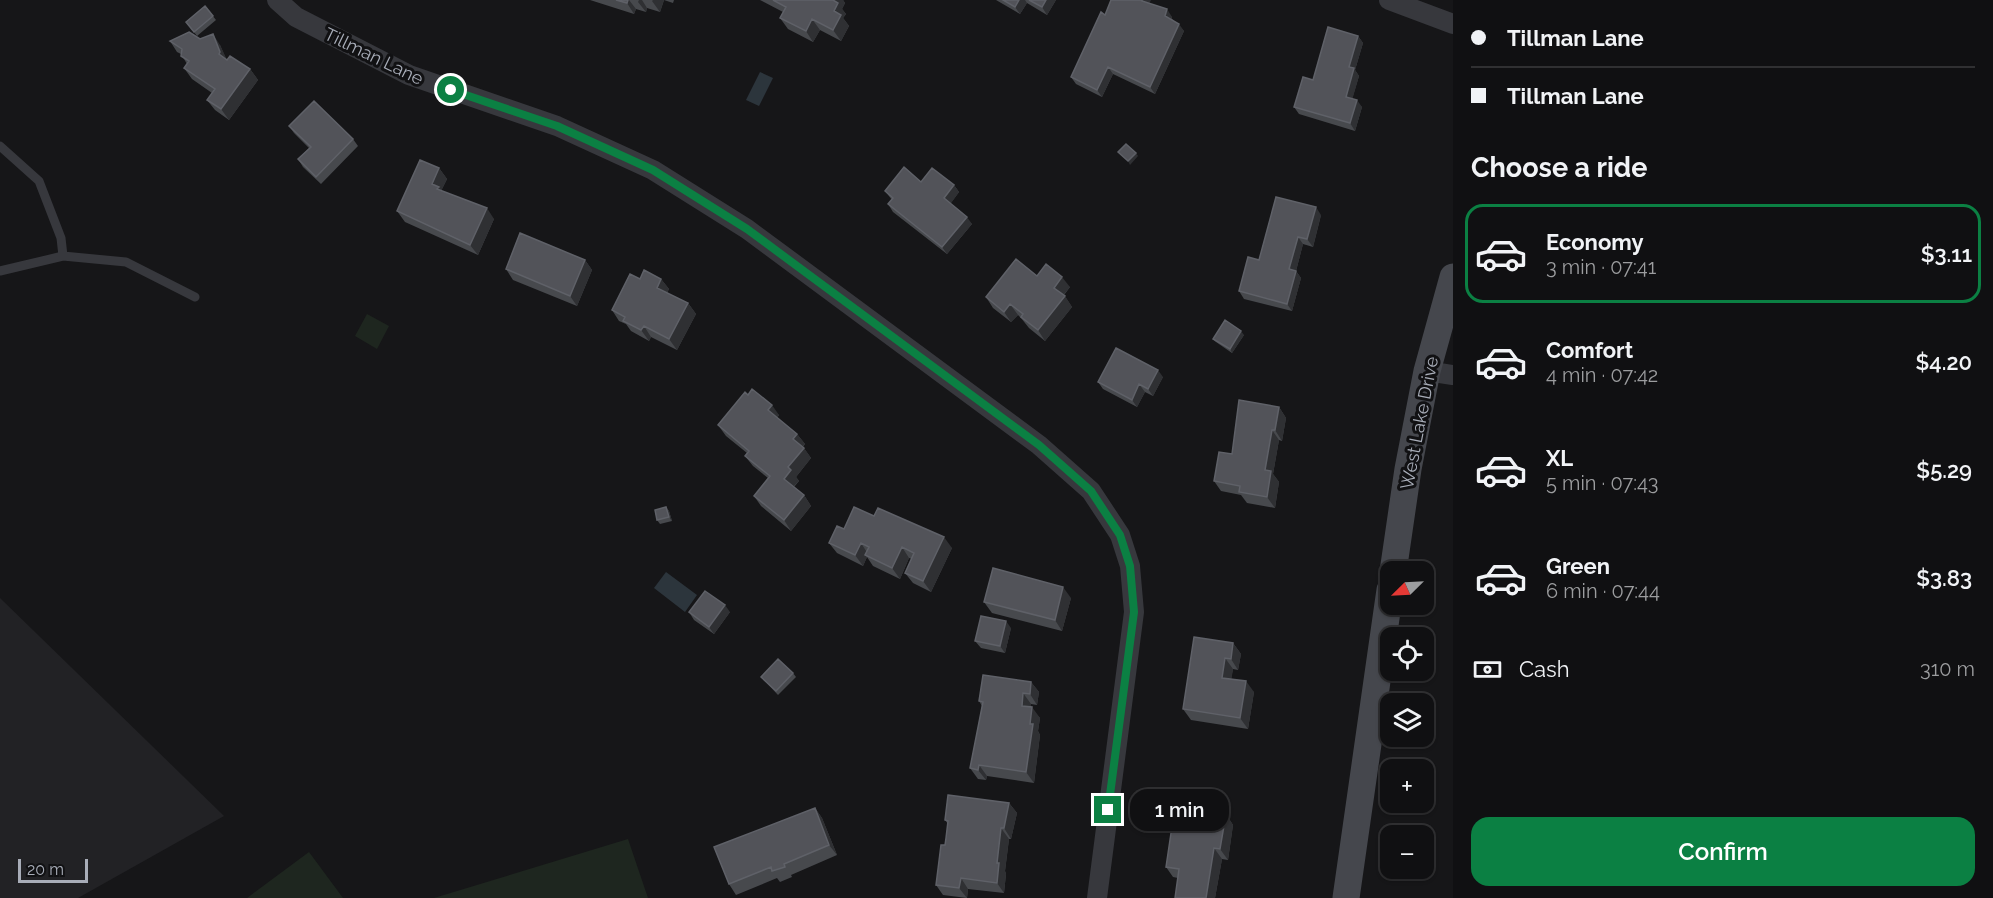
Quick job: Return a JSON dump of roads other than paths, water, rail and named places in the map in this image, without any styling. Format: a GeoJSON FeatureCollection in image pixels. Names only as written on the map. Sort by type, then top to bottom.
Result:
{"type":"FeatureCollection","features":[{"type":"Feature","properties":{"kind":"main road","name":"West Lake Drive"},"geometry":{"type":"LineString","coordinates":[[1395,561],[1408,469],[1440,373],[1453,277]]}},
{"type":"Feature","properties":{"kind":"main road"},"geometry":{"type":"LineString","coordinates":[[1347,898],[1387,615]]}},
{"type":"Feature","properties":{"kind":"street","name":"Tillman Lane"},"geometry":{"type":"LineString","coordinates":[[277,0],[296,17],[409,75],[557,126],[653,170],[747,229],[1039,445],[1091,491],[1120,535],[1130,566],[1134,612],[1097,898]]}},
{"type":"Feature","properties":{"kind":"street"},"geometry":{"type":"LineString","coordinates":[[1389,0],[1453,24]]}},
{"type":"Feature","properties":{"kind":"lane"},"geometry":{"type":"LineString","coordinates":[[0,146],[39,181],[61,238],[63,256]]}},
{"type":"Feature","properties":{"kind":"lane"},"geometry":{"type":"LineString","coordinates":[[0,271],[63,256],[126,262],[195,297]]}}]}
